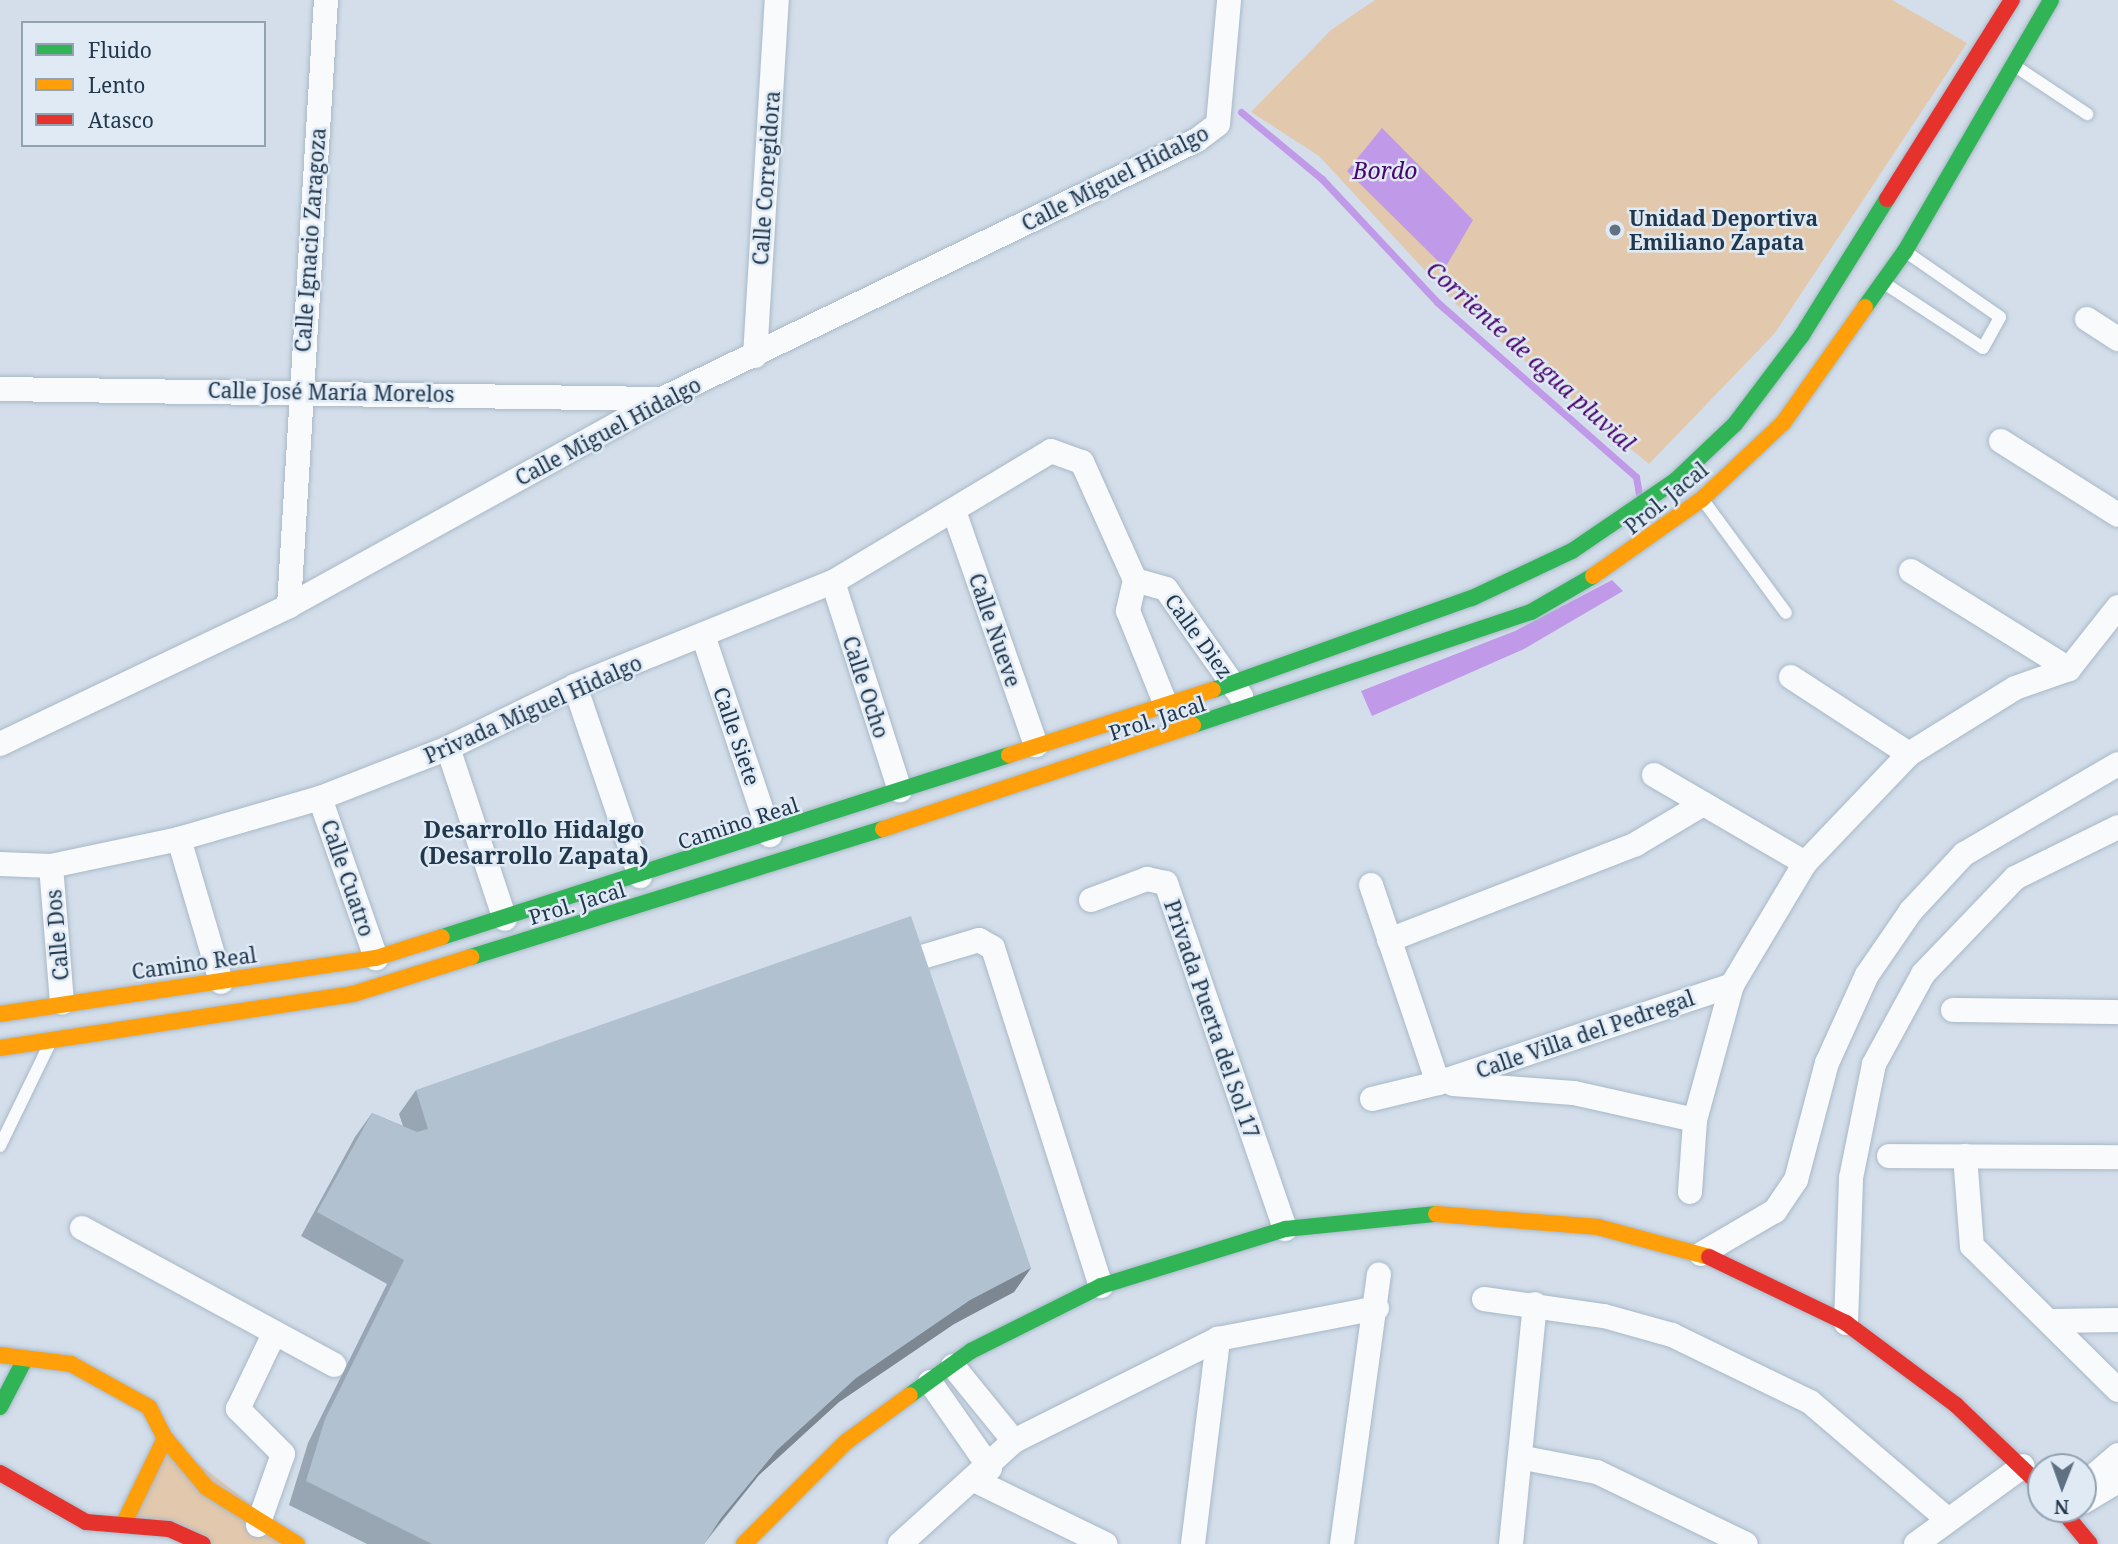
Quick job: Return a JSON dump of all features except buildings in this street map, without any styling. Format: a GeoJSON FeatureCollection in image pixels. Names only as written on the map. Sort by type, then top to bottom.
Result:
{"type":"FeatureCollection","features":[{"type":"Feature","properties":{"kind":"street","name":"Calle Ignacio Zaragoza"},"geometry":{"type":"LineString","coordinates":[[289,606],[326,0]]}},
{"type":"Feature","properties":{"kind":"street","name":"Calle Corregidora"},"geometry":{"type":"LineString","coordinates":[[755,356],[778,0]]}},
{"type":"Feature","properties":{"kind":"street","name":"Calle Miguel Hidalgo"},"geometry":{"type":"LineString","coordinates":[[0,744],[289,606],[662,399],[1198,140],[1218,124],[1228,0]]}},
{"type":"Feature","properties":{"kind":"street","name":"Prol. Jacal"},"geometry":{"type":"LineString","coordinates":[[1234,683],[1472,598],[1572,551],[1676,480],[1735,424],[1802,335],[1953,102],[2012,0]]}},
{"type":"Feature","properties":{"kind":"street","name":"Prol. Jacal"},"geometry":{"type":"LineString","coordinates":[[0,1048],[354,994],[1248,710],[1531,612],[1622,559],[1702,499],[1783,423],[1905,251],[2051,0]]}},
{"type":"Feature","properties":{"kind":"street"},"geometry":{"type":"LineString","coordinates":[[1953,102],[1979,121]]}},
{"type":"Feature","properties":{"kind":"street"},"geometry":{"type":"LineString","coordinates":[[2087,319],[2118,339]]}},
{"type":"Feature","properties":{"kind":"street","name":"Calle José María Morelos"},"geometry":{"type":"LineString","coordinates":[[0,389],[301,390],[662,399]]}},
{"type":"Feature","properties":{"kind":"street"},"geometry":{"type":"LineString","coordinates":[[2001,441],[2118,515]]}},
{"type":"Feature","properties":{"kind":"street","name":"Privada Miguel Hidalgo"},"geometry":{"type":"LineString","coordinates":[[0,864],[51,866],[179,839],[320,798],[448,748],[575,686],[704,638],[833,582],[955,514],[1051,451],[1071,454],[1082,462],[1135,580]]}},
{"type":"Feature","properties":{"kind":"street","name":"Calle Nueve"},"geometry":{"type":"LineString","coordinates":[[955,514],[1036,745]]}},
{"type":"Feature","properties":{"kind":"street"},"geometry":{"type":"LineString","coordinates":[[1911,570],[2069,669],[2118,607]]}},
{"type":"Feature","properties":{"kind":"street","name":"Calle Diez"},"geometry":{"type":"LineString","coordinates":[[1166,705],[1129,611],[1135,580],[1166,589],[1234,683],[1248,710]]}},
{"type":"Feature","properties":{"kind":"street","name":"Calle Ocho"},"geometry":{"type":"LineString","coordinates":[[833,582],[900,792]]}},
{"type":"Feature","properties":{"kind":"street","name":"Calle Siete"},"geometry":{"type":"LineString","coordinates":[[704,638],[770,835]]}},
{"type":"Feature","properties":{"kind":"street","name":"Calle Villa del Pedregal"},"geometry":{"type":"LineString","coordinates":[[1690,1192],[1695,1120],[1732,985],[1805,863],[1909,754],[2015,688],[2069,669]]}},
{"type":"Feature","properties":{"kind":"street"},"geometry":{"type":"LineString","coordinates":[[1791,677],[1909,754]]}},
{"type":"Feature","properties":{"kind":"street","name":"Camino Real"},"geometry":{"type":"LineString","coordinates":[[0,1014],[376,958],[770,835],[1036,745],[1234,683]]}},
{"type":"Feature","properties":{"kind":"street"},"geometry":{"type":"LineString","coordinates":[[575,686],[640,876]]}},
{"type":"Feature","properties":{"kind":"street"},"geometry":{"type":"LineString","coordinates":[[448,748],[505,919]]}},
{"type":"Feature","properties":{"kind":"street"},"geometry":{"type":"LineString","coordinates":[[1700,1254],[1775,1211],[1796,1180],[1827,1063],[1867,975],[1911,911],[1964,854],[2118,764]]}},
{"type":"Feature","properties":{"kind":"street"},"geometry":{"type":"LineString","coordinates":[[1654,775],[1805,863]]}},
{"type":"Feature","properties":{"kind":"street","name":"Calle Cuatro"},"geometry":{"type":"LineString","coordinates":[[320,798],[376,958]]}},
{"type":"Feature","properties":{"kind":"street"},"geometry":{"type":"LineString","coordinates":[[1389,940],[1636,845],[1703,804]]}},
{"type":"Feature","properties":{"kind":"street"},"geometry":{"type":"LineString","coordinates":[[1846,1323],[1851,1178],[1874,1065],[1923,974],[2015,878],[2118,827]]}},
{"type":"Feature","properties":{"kind":"street"},"geometry":{"type":"LineString","coordinates":[[179,839],[220,982]]}},
{"type":"Feature","properties":{"kind":"street","name":"Calle Dos"},"geometry":{"type":"LineString","coordinates":[[51,866],[62,1003]]}},
{"type":"Feature","properties":{"kind":"street","name":"Privada Puerta del Sol 17"},"geometry":{"type":"LineString","coordinates":[[1091,900],[1147,879],[1166,883],[1285,1229]]}},
{"type":"Feature","properties":{"kind":"street"},"geometry":{"type":"LineString","coordinates":[[1371,885],[1438,1083]]}},
{"type":"Feature","properties":{"kind":"street"},"geometry":{"type":"LineString","coordinates":[[912,960],[979,940],[993,947],[1101,1286]]}},
{"type":"Feature","properties":{"kind":"street","name":"Calle Villa del Pedregal"},"geometry":{"type":"LineString","coordinates":[[1372,1099],[1438,1083],[1732,985]]}},
{"type":"Feature","properties":{"kind":"street"},"geometry":{"type":"LineString","coordinates":[[1953,1010],[2118,1012]]}},
{"type":"Feature","properties":{"kind":"street","name":"Calle Villa del Pedregal"},"geometry":{"type":"LineString","coordinates":[[1438,1083],[1574,1093],[1695,1120]]}},
{"type":"Feature","properties":{"kind":"street"},"geometry":{"type":"LineString","coordinates":[[1889,1156],[2118,1157]]}},
{"type":"Feature","properties":{"kind":"street"},"geometry":{"type":"LineString","coordinates":[[1965,1156],[1972,1246],[2052,1321],[2118,1390]]}},
{"type":"Feature","properties":{"kind":"street"},"geometry":{"type":"LineString","coordinates":[[960,1376],[971,1351],[1101,1286],[1285,1229],[1455,1212],[1598,1227],[1700,1254],[1846,1323],[1956,1405],[2017,1472],[2027,1478]]}},
{"type":"Feature","properties":{"kind":"street"},"geometry":{"type":"LineString","coordinates":[[82,1228],[334,1365]]}},
{"type":"Feature","properties":{"kind":"street"},"geometry":{"type":"LineString","coordinates":[[1342,1544],[1377,1308],[1379,1275]]}},
{"type":"Feature","properties":{"kind":"street"},"geometry":{"type":"LineString","coordinates":[[1484,1299],[1535,1304],[1672,1335],[1810,1402],[1947,1519]]}},
{"type":"Feature","properties":{"kind":"street"},"geometry":{"type":"LineString","coordinates":[[1511,1544],[1524,1458],[1535,1304]]}},
{"type":"Feature","properties":{"kind":"street"},"geometry":{"type":"LineString","coordinates":[[900,1544],[983,1474],[1014,1441],[1218,1339],[1377,1308]]}},
{"type":"Feature","properties":{"kind":"street"},"geometry":{"type":"LineString","coordinates":[[2052,1321],[2118,1320]]}},
{"type":"Feature","properties":{"kind":"street"},"geometry":{"type":"LineString","coordinates":[[258,1525],[283,1454],[238,1409],[274,1334]]}},
{"type":"Feature","properties":{"kind":"street"},"geometry":{"type":"LineString","coordinates":[[1193,1544],[1218,1339]]}},
{"type":"Feature","properties":{"kind":"street"},"geometry":{"type":"LineString","coordinates":[[0,1355],[23,1363],[71,1364],[149,1406],[165,1438],[207,1488],[258,1525],[296,1544]]}},
{"type":"Feature","properties":{"kind":"street"},"geometry":{"type":"LineString","coordinates":[[0,1407],[23,1363]]}},
{"type":"Feature","properties":{"kind":"street"},"geometry":{"type":"LineString","coordinates":[[744,1544],[846,1442],[930,1382],[960,1376]]}},
{"type":"Feature","properties":{"kind":"street"},"geometry":{"type":"LineString","coordinates":[[960,1376],[1014,1441]]}},
{"type":"Feature","properties":{"kind":"street"},"geometry":{"type":"LineString","coordinates":[[930,1382],[946,1401],[983,1474],[1105,1544]]}},
{"type":"Feature","properties":{"kind":"street"},"geometry":{"type":"LineString","coordinates":[[124,1523],[165,1438]]}},
{"type":"Feature","properties":{"kind":"street"},"geometry":{"type":"LineString","coordinates":[[2097,1478],[2118,1455]]}},
{"type":"Feature","properties":{"kind":"street"},"geometry":{"type":"LineString","coordinates":[[1524,1458],[1597,1472],[1746,1544]]}},
{"type":"Feature","properties":{"kind":"street"},"geometry":{"type":"LineString","coordinates":[[1916,1544],[1947,1519],[2017,1472]]}},
{"type":"Feature","properties":{"kind":"street"},"geometry":{"type":"LineString","coordinates":[[0,1473],[86,1522],[124,1523],[169,1529],[203,1544]]}},
{"type":"Feature","properties":{"kind":"street"},"geometry":{"type":"LineString","coordinates":[[2097,1490],[2118,1481]]}},
{"type":"Feature","properties":{"kind":"street"},"geometry":{"type":"LineString","coordinates":[[2084,1523],[2090,1544]]}},
{"type":"Feature","properties":{"kind":"lane"},"geometry":{"type":"LineString","coordinates":[[2013,65],[2087,114]]}},
{"type":"Feature","properties":{"kind":"lane"},"geometry":{"type":"LineString","coordinates":[[1884,282],[1983,348],[2000,317],[1905,251]]}},
{"type":"Feature","properties":{"kind":"lane"},"geometry":{"type":"LineString","coordinates":[[1702,499],[1786,613]]}},
{"type":"Feature","properties":{"kind":"lane"},"geometry":{"type":"LineString","coordinates":[[0,1146],[50,1041]]}},
{"type":"Feature","properties":{"kind":"shaded area","name":"Unidad Deportiva Emiliano Zapata"},"geometry":{"type":"Polygon","coordinates":[[[1375,0],[1892,0],[1967,43],[1775,333],[1649,464],[1456,304],[1319,156],[1251,112],[1331,30],[1375,0]]]}},
{"type":"Feature","properties":{"kind":"shaded area"},"geometry":{"type":"Polygon","coordinates":[[[165,1438],[303,1544],[203,1544],[124,1523],[165,1438]]]}},
{"type":"Feature","properties":{"kind":"water","name":"Bordo"},"geometry":{"type":"Polygon","coordinates":[[[1382,128],[1473,220],[1445,268],[1347,171],[1382,128]]]}},
{"type":"Feature","properties":{"kind":"water"},"geometry":{"type":"Polygon","coordinates":[[[1612,580],[1623,591],[1524,649],[1372,716],[1361,691],[1515,631],[1612,580]]]}},
{"type":"Feature","properties":{"kind":"waterway","name":"Corriente de agua pluvial"},"geometry":{"type":"LineString","coordinates":[[1241,112],[1322,179],[1437,302],[1636,477],[1639,494]]}},
{"type":"Feature","properties":{"kind":"traffic: fast"},"geometry":{"type":"LineString","coordinates":[[1865,307],[1905,251],[2051,0]]}},
{"type":"Feature","properties":{"kind":"traffic: fast"},"geometry":{"type":"LineString","coordinates":[[1213,690],[1472,598],[1572,551],[1676,480],[1735,424],[1802,335],[1887,199]]}},
{"type":"Feature","properties":{"kind":"traffic: fast"},"geometry":{"type":"LineString","coordinates":[[1193,725],[1531,612],[1593,576]]}},
{"type":"Feature","properties":{"kind":"traffic: fast"},"geometry":{"type":"LineString","coordinates":[[442,937],[1009,755]]}},
{"type":"Feature","properties":{"kind":"traffic: fast"},"geometry":{"type":"LineString","coordinates":[[471,957],[883,829]]}},
{"type":"Feature","properties":{"kind":"traffic: fast"},"geometry":{"type":"LineString","coordinates":[[910,1395],[971,1351],[1101,1286],[1285,1229],[1436,1214]]}},
{"type":"Feature","properties":{"kind":"traffic: fast"},"geometry":{"type":"LineString","coordinates":[[0,1407],[23,1363]]}},
{"type":"Feature","properties":{"kind":"traffic: slow"},"geometry":{"type":"LineString","coordinates":[[1593,576],[1702,499],[1783,423],[1865,307]]}},
{"type":"Feature","properties":{"kind":"traffic: slow"},"geometry":{"type":"LineString","coordinates":[[1009,755],[1213,690]]}},
{"type":"Feature","properties":{"kind":"traffic: slow"},"geometry":{"type":"LineString","coordinates":[[883,829],[1193,725]]}},
{"type":"Feature","properties":{"kind":"traffic: slow"},"geometry":{"type":"LineString","coordinates":[[0,1014],[376,958],[442,937]]}},
{"type":"Feature","properties":{"kind":"traffic: slow"},"geometry":{"type":"LineString","coordinates":[[0,1048],[353,994],[471,957]]}},
{"type":"Feature","properties":{"kind":"traffic: slow"},"geometry":{"type":"LineString","coordinates":[[1436,1214],[1598,1227],[1709,1257]]}},
{"type":"Feature","properties":{"kind":"traffic: slow"},"geometry":{"type":"LineString","coordinates":[[0,1355],[71,1364],[149,1407],[165,1438],[207,1488],[297,1544]]}},
{"type":"Feature","properties":{"kind":"traffic: slow"},"geometry":{"type":"LineString","coordinates":[[744,1544],[846,1442],[910,1395]]}},
{"type":"Feature","properties":{"kind":"traffic: slow"},"geometry":{"type":"LineString","coordinates":[[124,1523],[165,1438]]}},
{"type":"Feature","properties":{"kind":"traffic: jam"},"geometry":{"type":"LineString","coordinates":[[1887,199],[2012,0]]}},
{"type":"Feature","properties":{"kind":"traffic: jam"},"geometry":{"type":"LineString","coordinates":[[1709,1257],[1846,1323],[1956,1405],[2027,1473]]}},
{"type":"Feature","properties":{"kind":"traffic: jam"},"geometry":{"type":"LineString","coordinates":[[0,1473],[86,1522],[169,1529],[203,1544]]}},
{"type":"Feature","properties":{"kind":"traffic: jam"},"geometry":{"type":"LineString","coordinates":[[2073,1523],[2090,1544]]}},
{"type":"Feature","properties":{"kind":"place","name":"Unidad Deportiva Emiliano Zapata"},"geometry":{"type":"Point","coordinates":[1615,230]}},
{"type":"Feature","properties":{"kind":"district","name":"Desarrollo Hidalgo (Desarrollo Zapata)"},"geometry":{"type":"Point","coordinates":[534,842]}}]}
